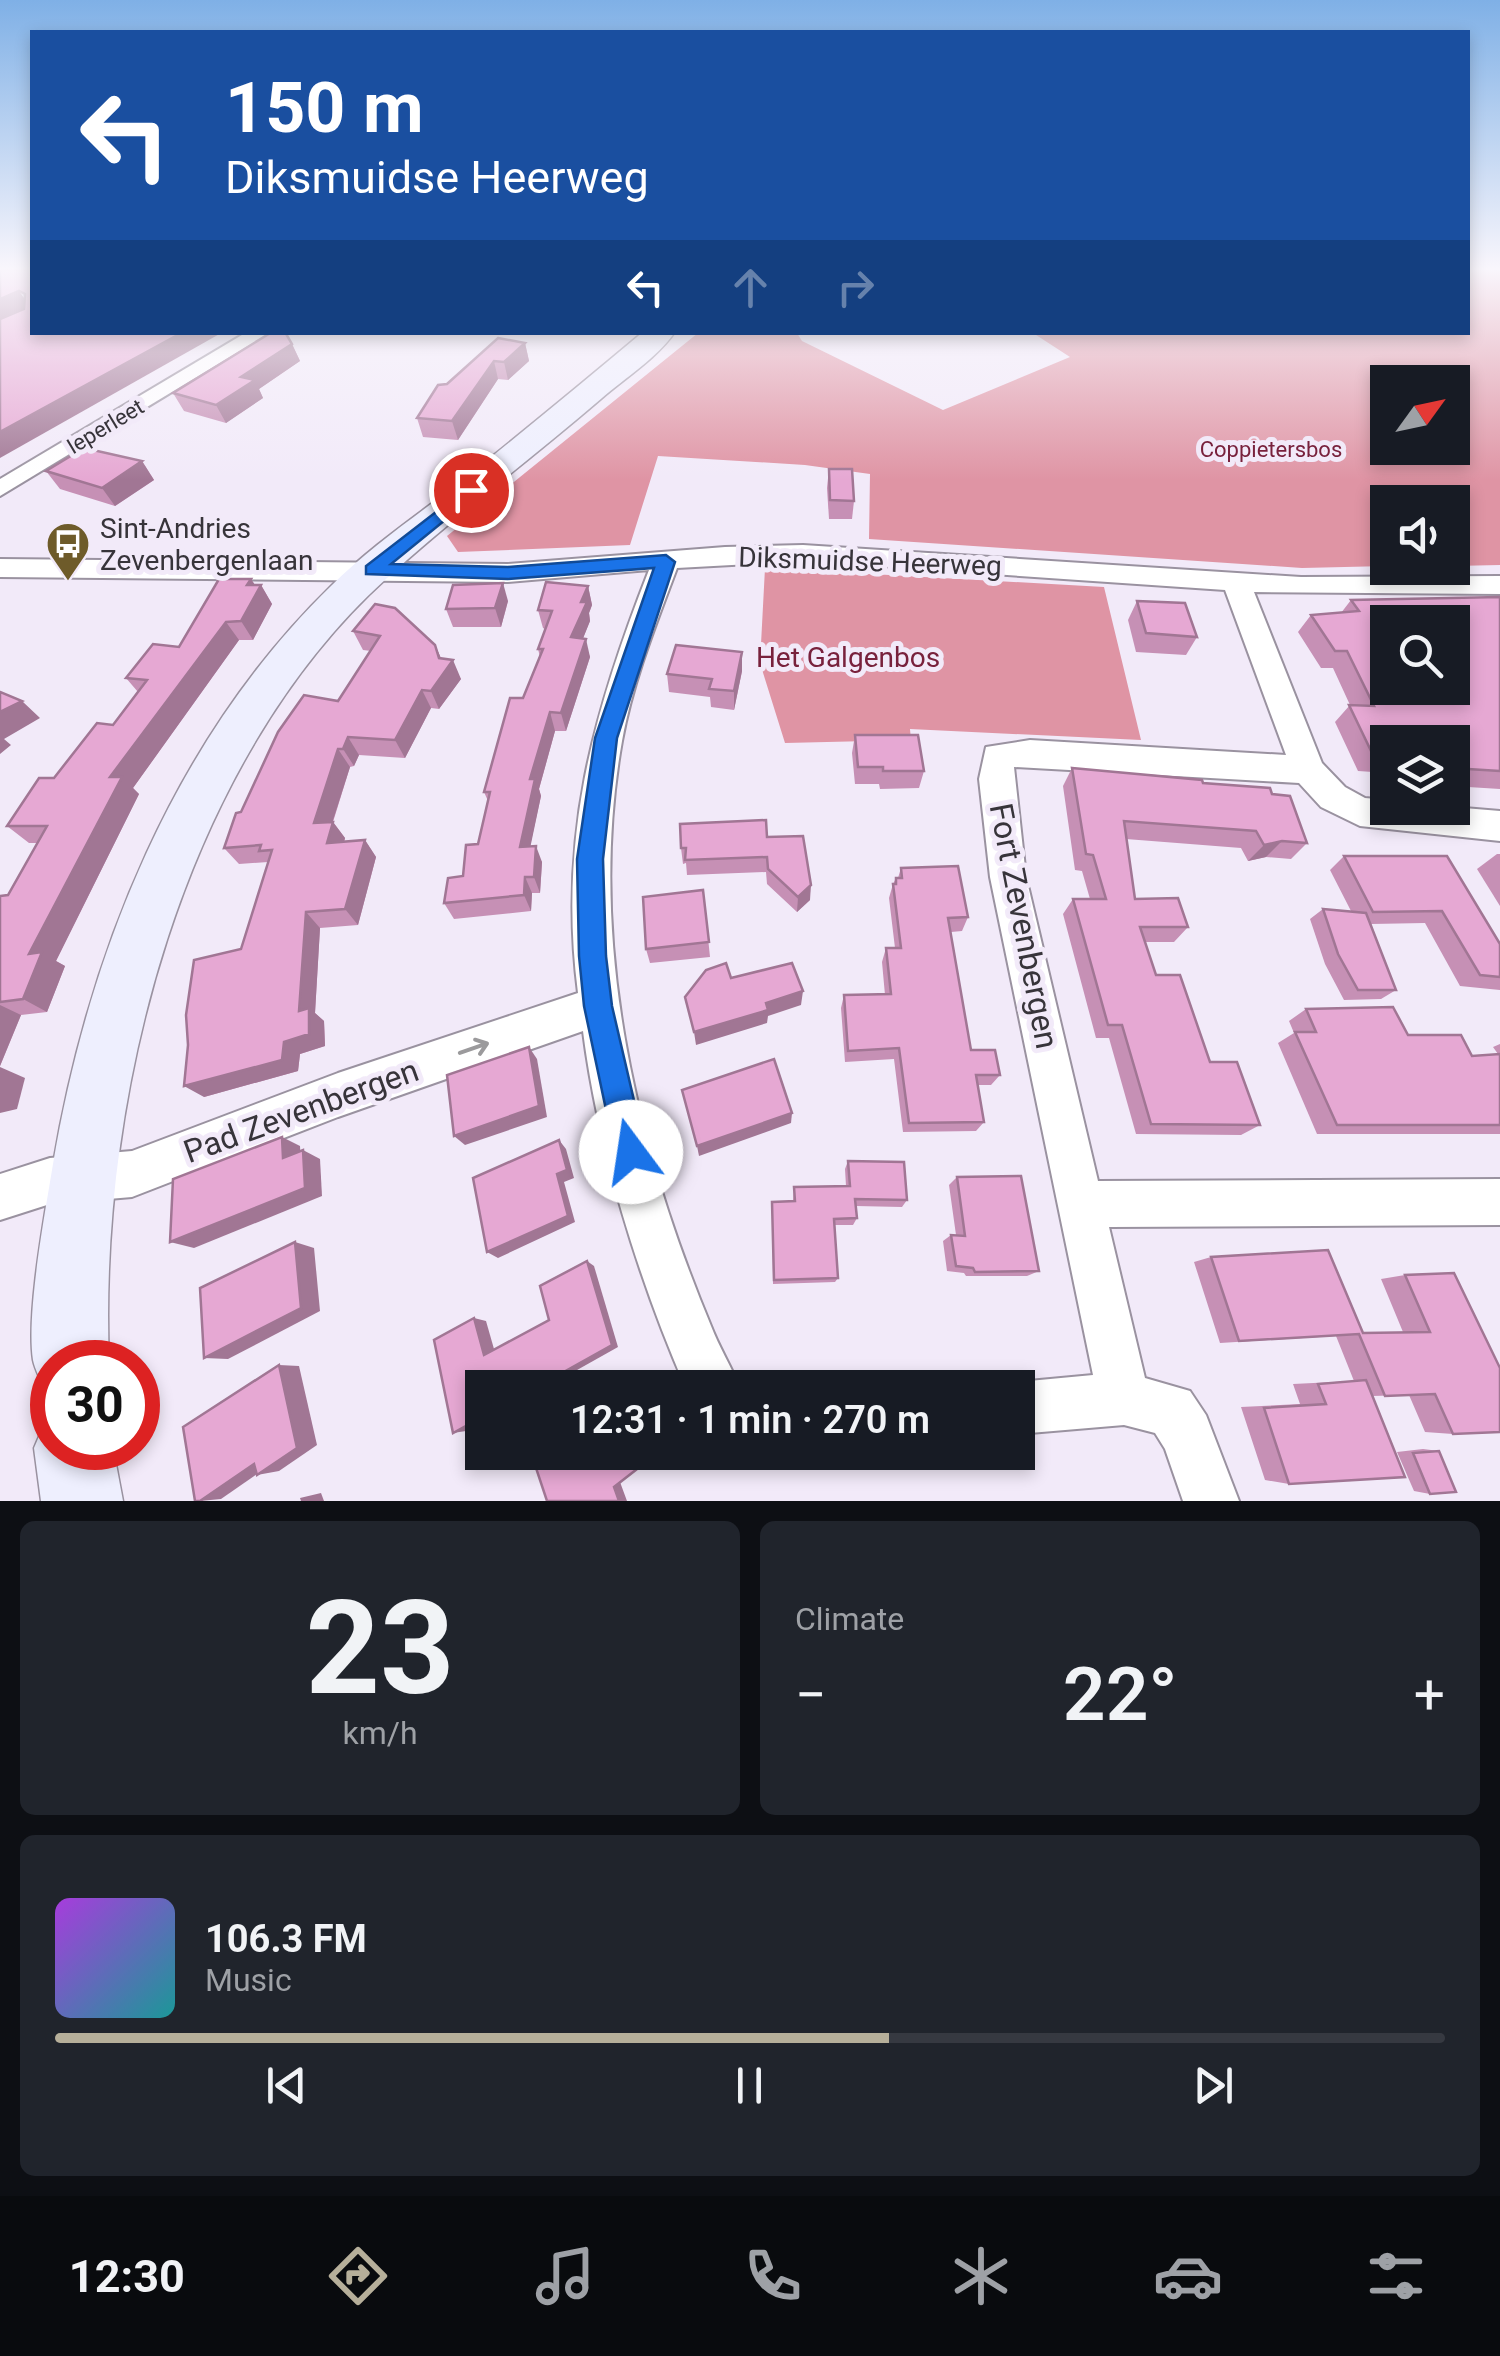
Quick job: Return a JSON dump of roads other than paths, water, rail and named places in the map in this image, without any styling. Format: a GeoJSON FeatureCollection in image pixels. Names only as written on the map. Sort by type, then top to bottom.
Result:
{"type":"FeatureCollection","features":[{"type":"Feature","properties":{"kind":"street","name":"Ieperleet"},"geometry":{"type":"LineString","coordinates":[[0,489],[249,340]]}},
{"type":"Feature","properties":{"kind":"street"},"geometry":{"type":"LineString","coordinates":[[70,1340],[69,1317],[84,1180],[108,1042],[138,937],[184,825],[229,741],[291,654],[372,570],[651,340]]}},
{"type":"Feature","properties":{"kind":"street","name":"Diksmuidse Heerweg"},"geometry":{"type":"LineString","coordinates":[[14,569],[508,573],[725,555],[806,553],[1236,582],[1350,587],[1500,586]]}},
{"type":"Feature","properties":{"kind":"street"},"geometry":{"type":"LineString","coordinates":[[666,562],[606,738],[590,859],[592,956],[598,1006],[639,1184],[692,1347],[704,1370]]}},
{"type":"Feature","properties":{"kind":"street"},"geometry":{"type":"LineString","coordinates":[[0,592],[14,569]]}},
{"type":"Feature","properties":{"kind":"street"},"geometry":{"type":"LineString","coordinates":[[1236,582],[1308,770],[1332,798],[1360,812],[1500,826]]}},
{"type":"Feature","properties":{"kind":"street","name":"Fort Zevenbergen"},"geometry":{"type":"LineString","coordinates":[[1124,1400],[1008,877],[996,778],[998,756],[1030,753],[1308,770]]}},
{"type":"Feature","properties":{"kind":"street","name":"Pad Zevenbergen"},"geometry":{"type":"LineString","coordinates":[[0,1197],[50,1180],[132,1174],[338,1095],[598,1006]]}},
{"type":"Feature","properties":{"kind":"street"},"geometry":{"type":"LineString","coordinates":[[1082,1204],[1500,1202]]}},
{"type":"Feature","properties":{"kind":"street"},"geometry":{"type":"LineString","coordinates":[[1035,1407],[1124,1400],[1171,1410],[1188,1434],[1204,1480]]}},
{"type":"Feature","properties":{"kind":"street"},"geometry":{"type":"LineString","coordinates":[[77,1470],[82,1501]]}},
{"type":"Feature","properties":{"kind":"place","name":"Sint-Andries Zevenbergenlaan"},"geometry":{"type":"Point","coordinates":[68,582]}},
{"type":"Feature","properties":{"kind":"park label","name":"Coppietersbos"},"geometry":{"type":"Point","coordinates":[1271,449]}},
{"type":"Feature","properties":{"kind":"park label","name":"Het Galgenbos"},"geometry":{"type":"Point","coordinates":[848,657]}}]}
